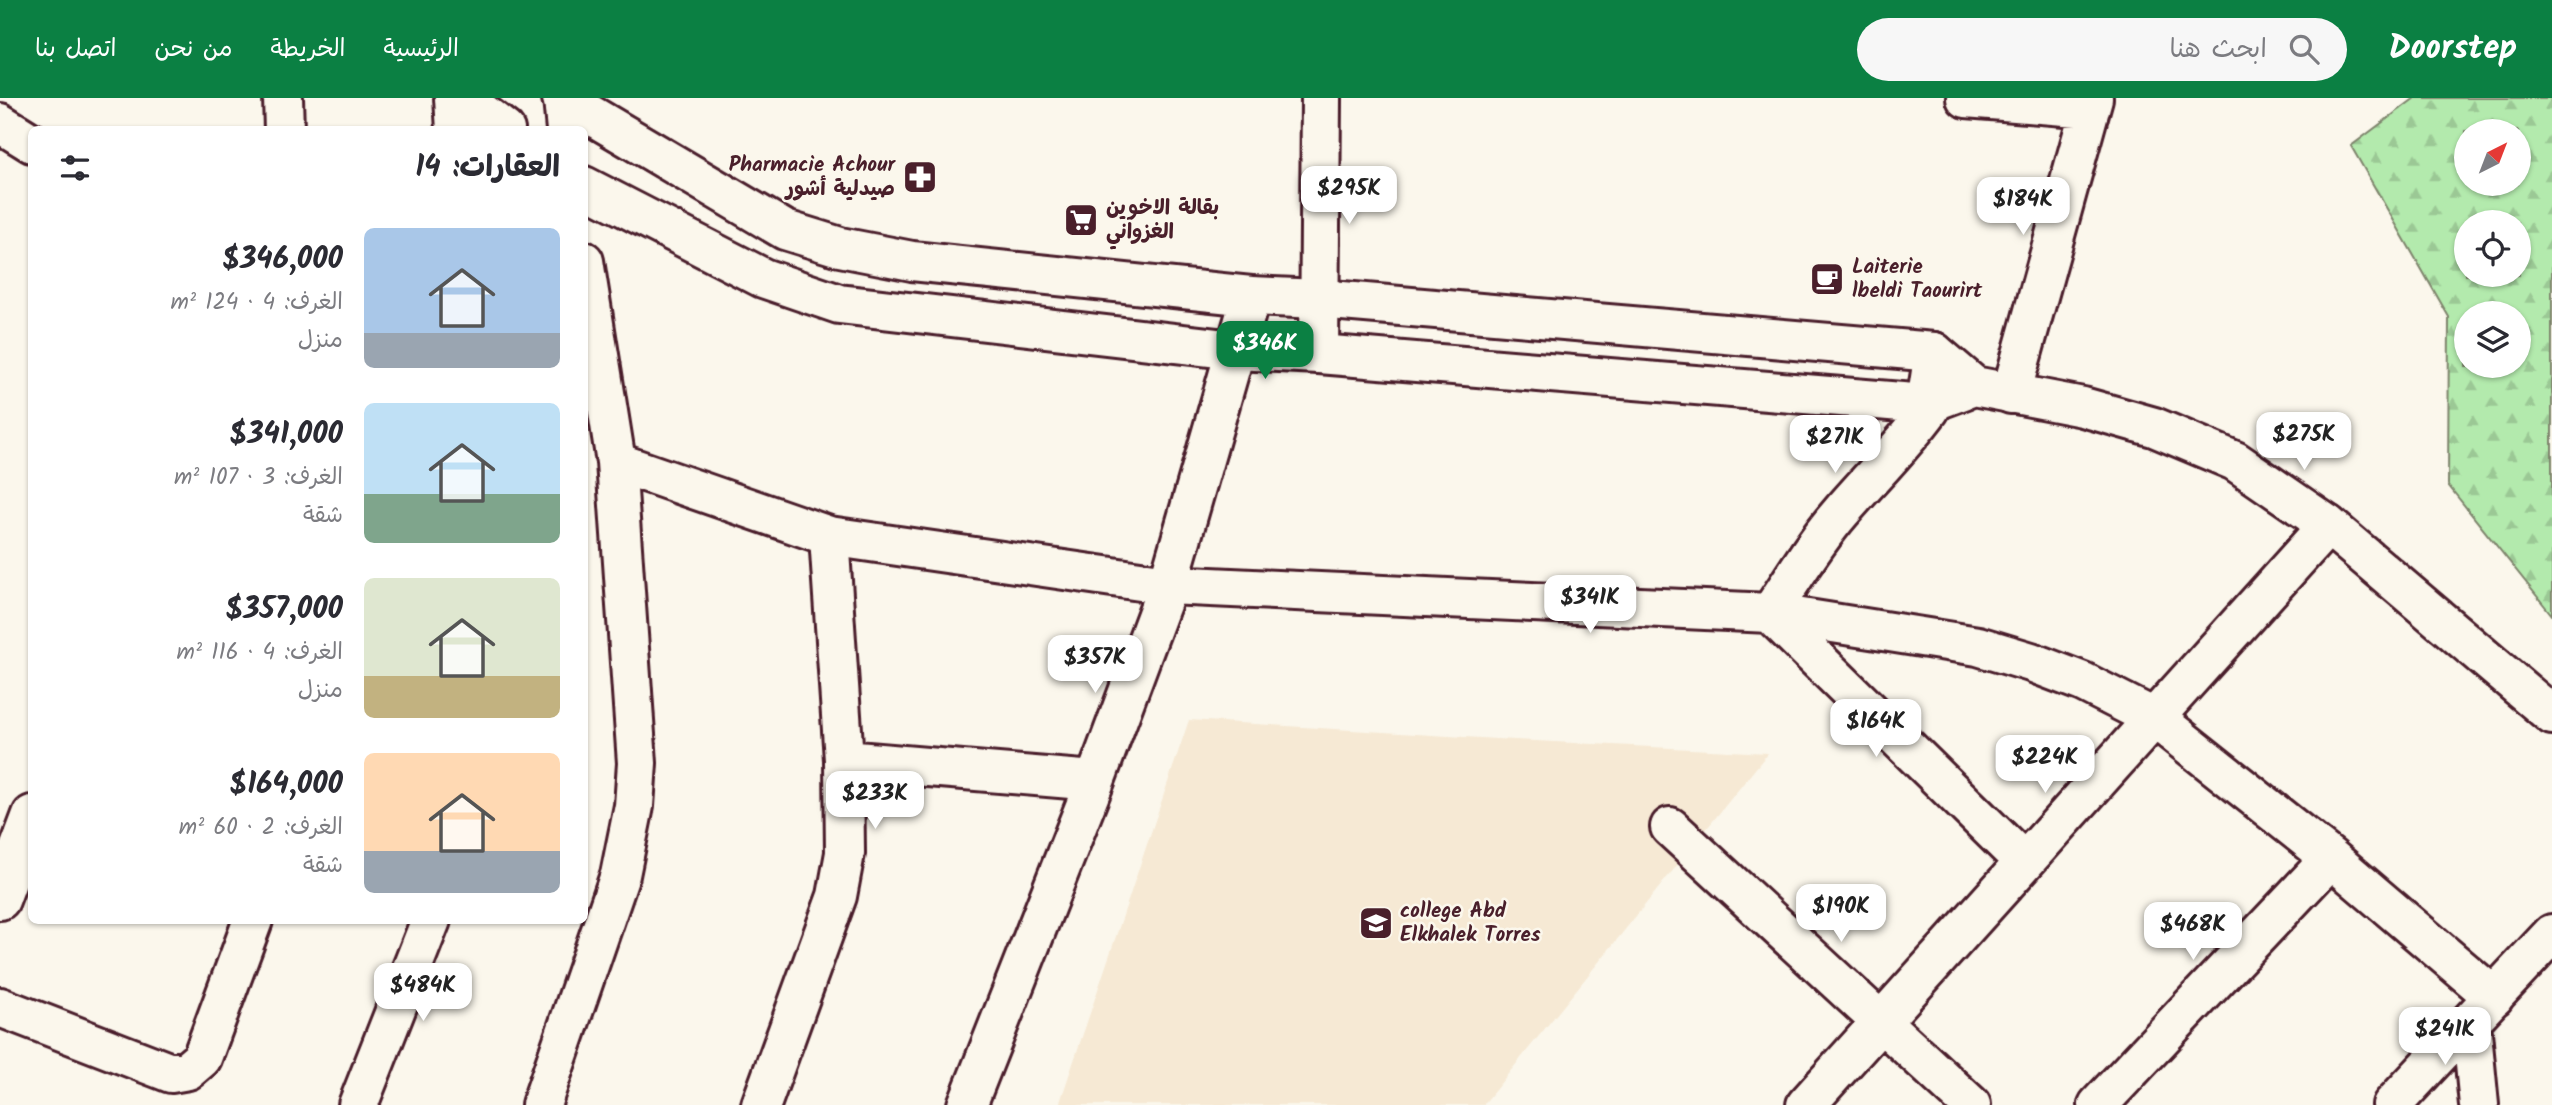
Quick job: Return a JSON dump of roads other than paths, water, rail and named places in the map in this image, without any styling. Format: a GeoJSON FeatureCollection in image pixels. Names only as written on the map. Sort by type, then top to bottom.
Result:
{"type":"FeatureCollection","features":[{"type":"Feature","properties":{"kind":"street"},"geometry":{"type":"LineString","coordinates":[[282,98],[284,126]]}},
{"type":"Feature","properties":{"kind":"street"},"geometry":{"type":"LineString","coordinates":[[454,98],[456,126]]}},
{"type":"Feature","properties":{"kind":"street"},"geometry":{"type":"LineString","coordinates":[[463,98],[500,126]]}},
{"type":"Feature","properties":{"kind":"street"},"geometry":{"type":"LineString","coordinates":[[1319,354],[1321,98]]}},
{"type":"Feature","properties":{"kind":"street"},"geometry":{"type":"LineString","coordinates":[[1966,98],[2091,103],[1993,390]]}},
{"type":"Feature","properties":{"kind":"street"},"geometry":{"type":"LineString","coordinates":[[564,109],[785,230],[839,247],[912,261],[1251,296],[1318,299],[1934,352],[1993,390],[2083,407],[2154,427],[2235,461],[2328,524],[2552,715]]}},
{"type":"Feature","properties":{"kind":"street"},"geometry":{"type":"LineString","coordinates":[[0,124],[28,141]]}},
{"type":"Feature","properties":{"kind":"street"},"geometry":{"type":"LineString","coordinates":[[588,188],[763,278],[839,304],[1235,350],[1319,354],[1926,404],[1993,390]]}},
{"type":"Feature","properties":{"kind":"street"},"geometry":{"type":"LineString","coordinates":[[541,1105],[620,876],[634,806],[637,763],[616,463],[588,286]]}},
{"type":"Feature","properties":{"kind":"street"},"geometry":{"type":"LineString","coordinates":[[967,1105],[1095,781],[1168,585],[1251,296]]}},
{"type":"Feature","properties":{"kind":"street"},"geometry":{"type":"LineString","coordinates":[[1770,613],[1840,513],[1930,409],[1926,404],[1934,352]]}},
{"type":"Feature","properties":{"kind":"street"},"geometry":{"type":"LineString","coordinates":[[616,463],[829,536],[1168,585],[1770,613],[1978,646],[2031,662],[2083,682],[2156,719],[2331,858],[2483,1010],[2479,1105]]}},
{"type":"Feature","properties":{"kind":"street"},"geometry":{"type":"LineString","coordinates":[[1806,1105],[2156,719],[2328,524]]}},
{"type":"Feature","properties":{"kind":"street"},"geometry":{"type":"LineString","coordinates":[[761,1105],[837,896],[845,853],[844,760],[829,536]]}},
{"type":"Feature","properties":{"kind":"street"},"geometry":{"type":"LineString","coordinates":[[1770,613],[2024,862]]}},
{"type":"Feature","properties":{"kind":"street"},"geometry":{"type":"LineString","coordinates":[[844,760],[1095,781]]}},
{"type":"Feature","properties":{"kind":"street"},"geometry":{"type":"LineString","coordinates":[[0,900],[28,826]]}},
{"type":"Feature","properties":{"kind":"street"},"geometry":{"type":"LineString","coordinates":[[1670,828],[1971,1105]]}},
{"type":"Feature","properties":{"kind":"street"},"geometry":{"type":"LineString","coordinates":[[2098,1105],[2331,858]]}},
{"type":"Feature","properties":{"kind":"street"},"geometry":{"type":"LineString","coordinates":[[0,1007],[171,1073],[188,1070],[202,1058],[252,924]]}},
{"type":"Feature","properties":{"kind":"street"},"geometry":{"type":"LineString","coordinates":[[358,1105],[429,924]]}},
{"type":"Feature","properties":{"kind":"street"},"geometry":{"type":"LineString","coordinates":[[2392,1105],[2552,934]]}},
{"type":"Feature","properties":{"kind":"place","name":"Pharmacie Achour صيدلية أشور"},"geometry":{"type":"Point","coordinates":[920,177]}},
{"type":"Feature","properties":{"kind":"place","name":"بقالة الاخوين الغزواني"},"geometry":{"type":"Point","coordinates":[1081,220]}},
{"type":"Feature","properties":{"kind":"place","name":"Laiterie lbeldi Taourirt"},"geometry":{"type":"Point","coordinates":[1827,279]}},
{"type":"Feature","properties":{"kind":"place","name":"college Abd Elkhalek Torres"},"geometry":{"type":"Point","coordinates":[1376,923]}}]}
